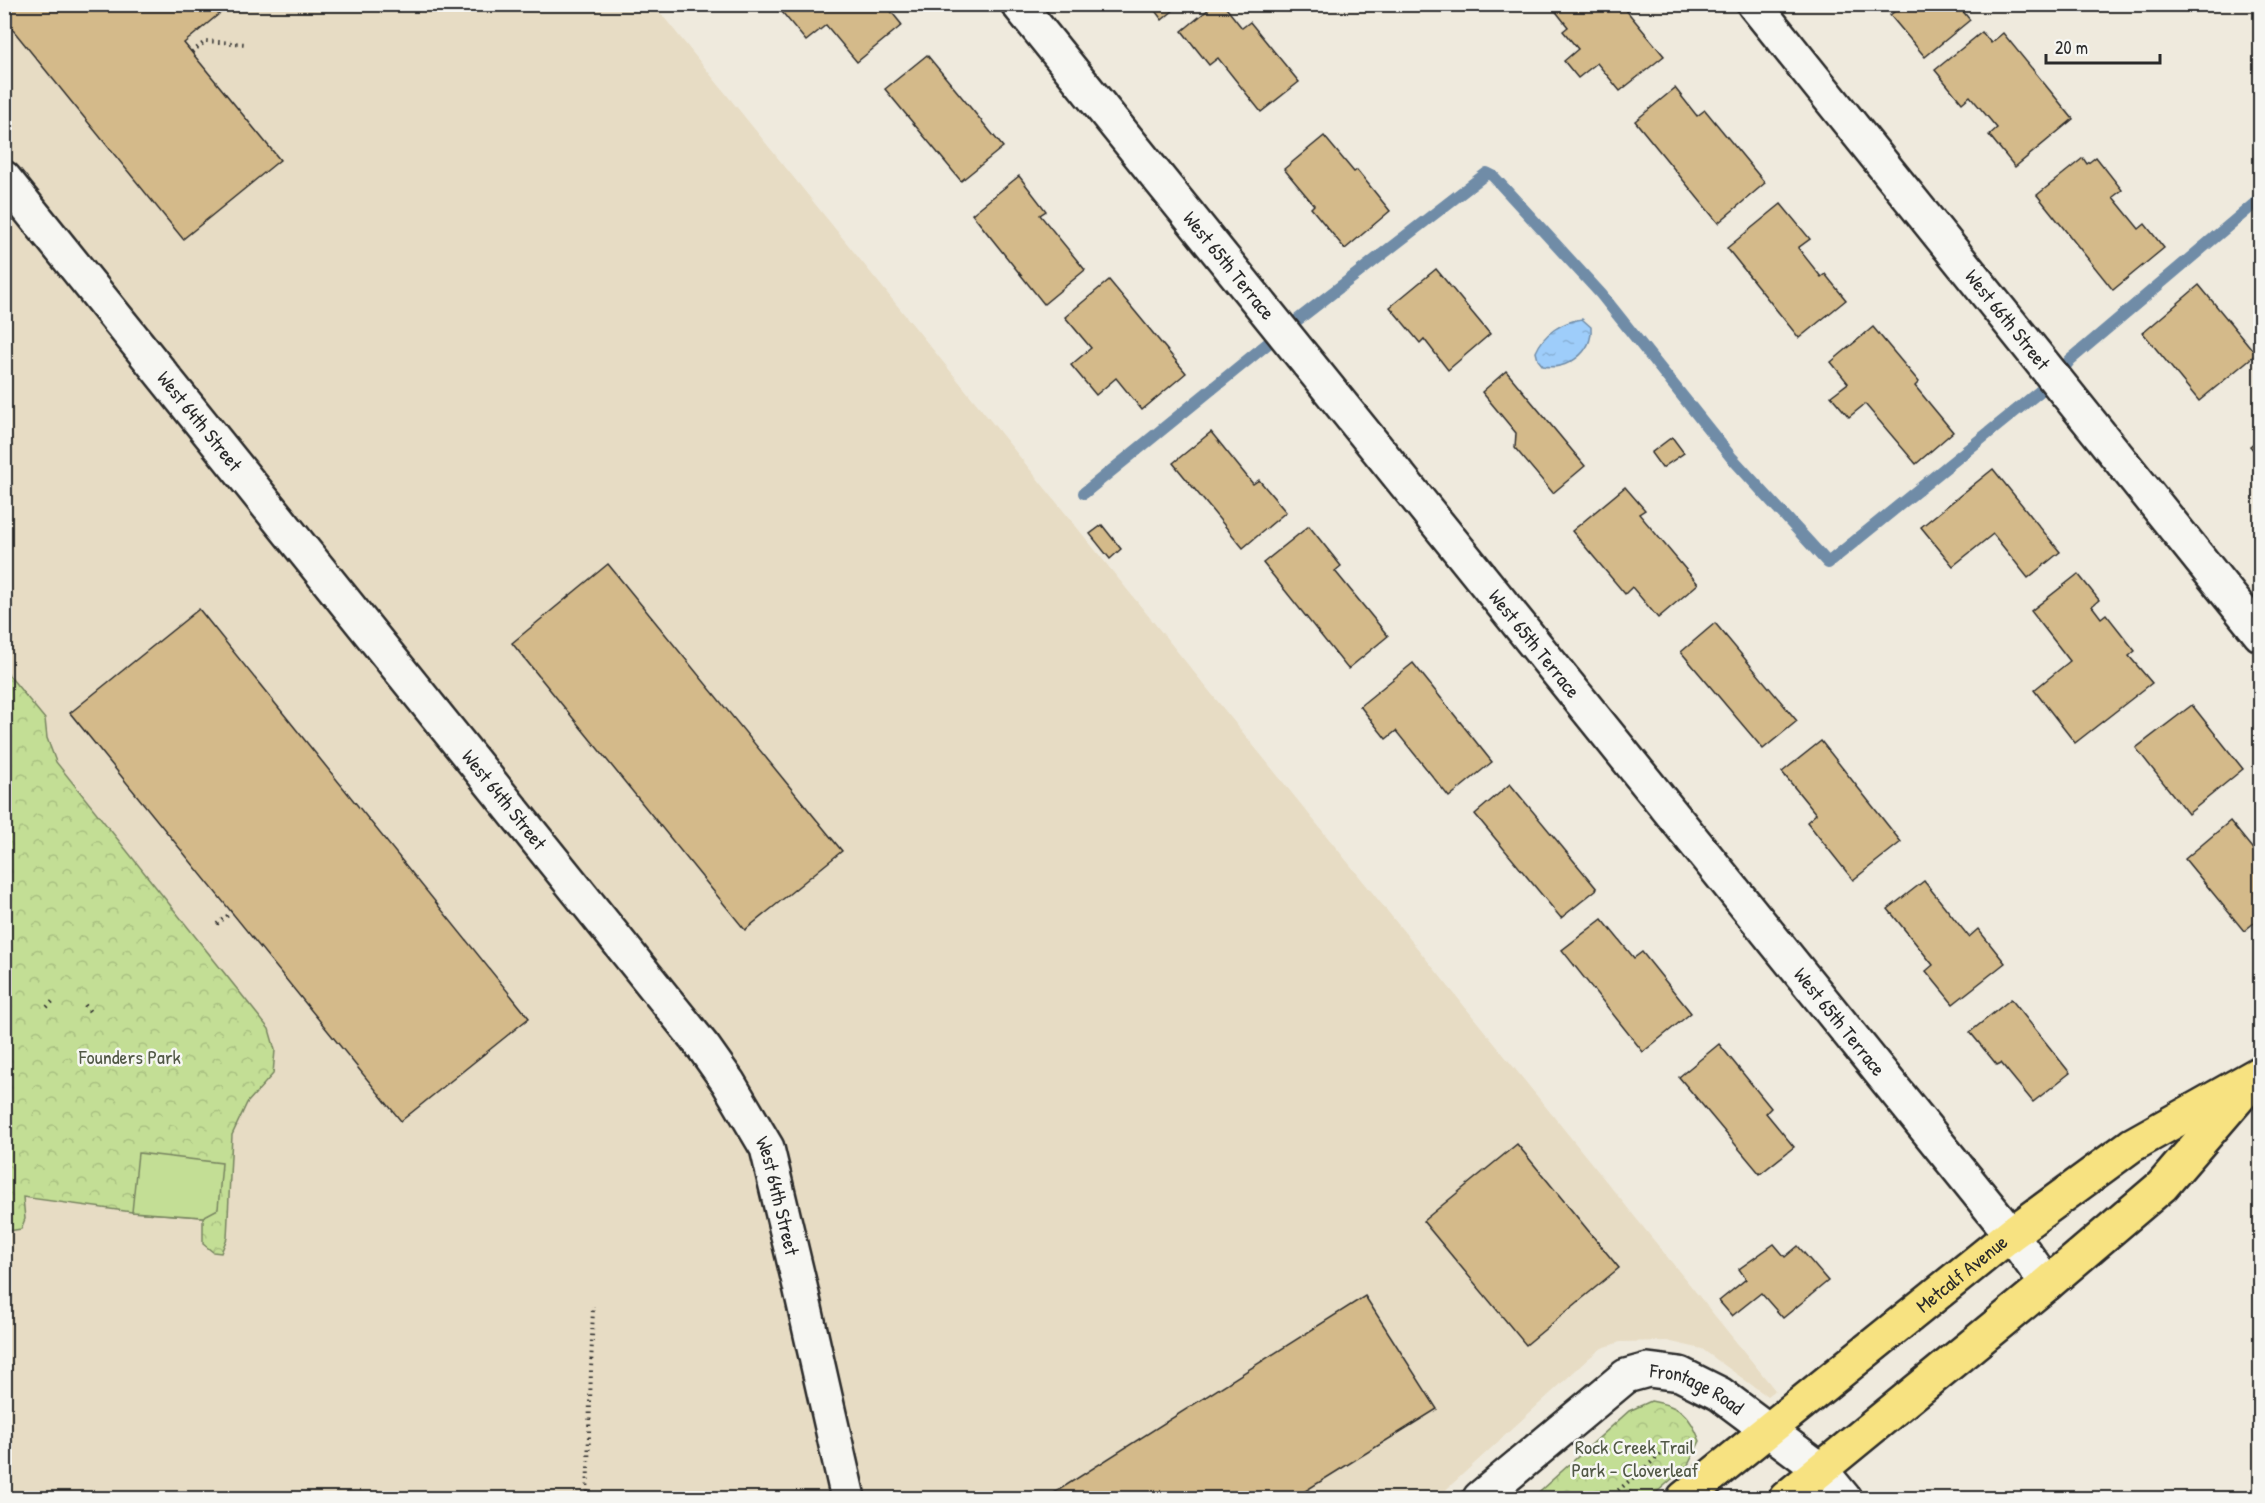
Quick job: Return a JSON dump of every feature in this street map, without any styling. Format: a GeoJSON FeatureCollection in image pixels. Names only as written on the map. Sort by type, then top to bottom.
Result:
{"type":"FeatureCollection","features":[{"type":"Feature","properties":{"kind":"main road","name":"Metcalf Avenue"},"geometry":{"type":"LineString","coordinates":[[1684,1498],[2011,1234],[2132,1145],[2259,1075]]}},
{"type":"Feature","properties":{"kind":"main road","name":"Metcalf Avenue"},"geometry":{"type":"LineString","coordinates":[[1786,1498],[2047,1284],[2162,1186],[2259,1075]]}},
{"type":"Feature","properties":{"kind":"street","name":"West 65th Terrace"},"geometry":{"type":"LineString","coordinates":[[1018,4],[2011,1234],[2047,1284]]}},
{"type":"Feature","properties":{"kind":"street","name":"West 66th Street"},"geometry":{"type":"LineString","coordinates":[[1754,4],[2260,634]]}},
{"type":"Feature","properties":{"kind":"street","name":"West 64th Street"},"geometry":{"type":"LineString","coordinates":[[4,178],[689,1030],[728,1082],[766,1148],[848,1498]]}},
{"type":"Feature","properties":{"kind":"street","name":"Frontage Road"},"geometry":{"type":"LineString","coordinates":[[1480,1498],[1626,1376],[1648,1370],[1680,1374],[1720,1394],[1820,1469],[1844,1498]]}},
{"type":"Feature","properties":{"kind":"path"},"geometry":{"type":"LineString","coordinates":[[192,52],[206,41],[246,44]]}},
{"type":"Feature","properties":{"kind":"path"},"geometry":{"type":"LineString","coordinates":[[217,924],[232,912]]}},
{"type":"Feature","properties":{"kind":"path"},"geometry":{"type":"LineString","coordinates":[[47,1007],[53,1001]]}},
{"type":"Feature","properties":{"kind":"path"},"geometry":{"type":"LineString","coordinates":[[85,1005],[91,1013]]}},
{"type":"Feature","properties":{"kind":"path"},"geometry":{"type":"LineString","coordinates":[[587,1498],[593,1306]]}},
{"type":"Feature","properties":{"kind":"shaded area"},"geometry":{"type":"Polygon","coordinates":[[[5,5],[654,5],[1775,1390],[1767,1396],[1702,1349],[1667,1341],[1620,1342],[1602,1348],[1589,1358],[1437,1498],[5,1498],[5,5]]]}},
{"type":"Feature","properties":{"kind":"green space","name":"Founders Park"},"geometry":{"type":"Polygon","coordinates":[[[7,673],[45,719],[47,738],[56,762],[269,1029],[275,1050],[273,1074],[247,1103],[232,1135],[227,1238],[221,1253],[213,1252],[203,1244],[203,1217],[132,1212],[23,1197],[25,1219],[21,1229],[9,1231],[5,1227],[4,675],[7,673]]]}},
{"type":"Feature","properties":{"kind":"green space"},"geometry":{"type":"Polygon","coordinates":[[[138,1153],[222,1163],[218,1209],[203,1217],[132,1212],[138,1153]]]}},
{"type":"Feature","properties":{"kind":"green space","name":"Rock Creek Trail Park - Cloverleaf"},"geometry":{"type":"Polygon","coordinates":[[[1651,1401],[1669,1405],[1682,1412],[1692,1424],[1700,1441],[1688,1465],[1650,1498],[1532,1498],[1629,1411],[1651,1401]]]}},
{"type":"Feature","properties":{"kind":"water"},"geometry":{"type":"Polygon","coordinates":[[[1582,319],[1591,327],[1588,345],[1583,352],[1569,363],[1552,367],[1543,366],[1536,352],[1539,345],[1554,330],[1582,319]]]}},
{"type":"Feature","properties":{"kind":"building"},"geometry":{"type":"Polygon","coordinates":[[[4,4],[231,4],[184,43],[280,160],[183,239],[4,19],[4,4]]]}},
{"type":"Feature","properties":{"kind":"building"},"geometry":{"type":"Polygon","coordinates":[[[780,4],[885,4],[902,25],[857,62],[826,25],[806,41],[777,6],[780,4]]]}},
{"type":"Feature","properties":{"kind":"building"},"geometry":{"type":"Polygon","coordinates":[[[1150,4],[1181,4],[1162,20],[1150,4]]]}},
{"type":"Feature","properties":{"kind":"building"},"geometry":{"type":"Polygon","coordinates":[[[1215,4],[1223,4],[1242,28],[1250,22],[1299,82],[1261,112],[1218,58],[1209,65],[1182,31],[1215,4]]]}},
{"type":"Feature","properties":{"kind":"building"},"geometry":{"type":"Polygon","coordinates":[[[1550,4],[1621,4],[1664,56],[1620,91],[1597,63],[1578,78],[1564,61],[1578,49],[1563,31],[1568,27],[1550,4]]]}},
{"type":"Feature","properties":{"kind":"building"},"geometry":{"type":"Polygon","coordinates":[[[1890,4],[1957,4],[1970,20],[1925,57],[1890,15],[1895,11],[1890,4]]]}},
{"type":"Feature","properties":{"kind":"building"},"geometry":{"type":"Polygon","coordinates":[[[1982,32],[1991,43],[2003,33],[2073,119],[2015,167],[1989,135],[1997,128],[1970,96],[1962,103],[1935,70],[1982,32]]]}},
{"type":"Feature","properties":{"kind":"building"},"geometry":{"type":"Polygon","coordinates":[[[927,55],[1003,147],[961,181],[885,89],[927,55]]]}},
{"type":"Feature","properties":{"kind":"building"},"geometry":{"type":"Polygon","coordinates":[[[1675,88],[1697,116],[1705,110],[1765,183],[1718,223],[1635,121],[1675,88]]]}},
{"type":"Feature","properties":{"kind":"building"},"geometry":{"type":"Polygon","coordinates":[[[1324,136],[1354,172],[1357,170],[1390,211],[1345,249],[1311,208],[1314,205],[1284,169],[1324,136]]]}},
{"type":"Feature","properties":{"kind":"building"},"geometry":{"type":"Polygon","coordinates":[[[2096,157],[2122,190],[2113,197],[2139,229],[2145,224],[2164,248],[2113,290],[2037,195],[2083,158],[2087,164],[2096,157]]]}},
{"type":"Feature","properties":{"kind":"building"},"geometry":{"type":"Polygon","coordinates":[[[1019,176],[1046,211],[1040,215],[1085,270],[1044,304],[972,214],[1019,176]]]}},
{"type":"Feature","properties":{"kind":"building"},"geometry":{"type":"Polygon","coordinates":[[[1781,204],[1810,239],[1798,248],[1821,277],[1825,274],[1846,300],[1799,338],[1727,248],[1781,204]]]}},
{"type":"Feature","properties":{"kind":"building"},"geometry":{"type":"Polygon","coordinates":[[[1436,269],[1490,334],[1448,370],[1424,339],[1420,343],[1390,307],[1436,269]]]}},
{"type":"Feature","properties":{"kind":"building"},"geometry":{"type":"Polygon","coordinates":[[[1109,280],[1186,373],[1142,410],[1116,378],[1096,395],[1071,365],[1091,348],[1065,317],[1109,280]]]}},
{"type":"Feature","properties":{"kind":"building"},"geometry":{"type":"Polygon","coordinates":[[[2199,285],[2256,354],[2199,401],[2143,333],[2199,285]]]}},
{"type":"Feature","properties":{"kind":"building"},"geometry":{"type":"Polygon","coordinates":[[[1873,327],[1919,382],[1915,386],[1953,432],[1916,464],[1865,404],[1849,417],[1831,396],[1848,383],[1831,362],[1873,327]]]}},
{"type":"Feature","properties":{"kind":"building"},"geometry":{"type":"Polygon","coordinates":[[[1506,371],[1585,466],[1553,493],[1515,448],[1516,433],[1482,392],[1506,371]]]}},
{"type":"Feature","properties":{"kind":"building"},"geometry":{"type":"Polygon","coordinates":[[[1211,432],[1253,484],[1259,480],[1286,512],[1243,548],[1173,463],[1211,432]]]}},
{"type":"Feature","properties":{"kind":"building"},"geometry":{"type":"Polygon","coordinates":[[[1672,437],[1684,453],[1662,468],[1651,453],[1672,437]]]}},
{"type":"Feature","properties":{"kind":"building"},"geometry":{"type":"Polygon","coordinates":[[[2260,438],[2260,458],[2250,446],[2260,438]]]}},
{"type":"Feature","properties":{"kind":"building"},"geometry":{"type":"Polygon","coordinates":[[[1993,469],[2060,552],[2028,578],[1993,534],[1953,566],[1921,527],[1993,469]]]}},
{"type":"Feature","properties":{"kind":"building"},"geometry":{"type":"Polygon","coordinates":[[[1625,487],[1645,510],[1639,514],[1698,584],[1658,618],[1632,587],[1625,594],[1572,531],[1625,487]]]}},
{"type":"Feature","properties":{"kind":"building"},"geometry":{"type":"Polygon","coordinates":[[[1102,525],[1121,549],[1110,559],[1090,534],[1102,525]]]}},
{"type":"Feature","properties":{"kind":"building"},"geometry":{"type":"Polygon","coordinates":[[[1309,526],[1341,566],[1335,571],[1388,636],[1348,669],[1263,563],[1309,526]]]}},
{"type":"Feature","properties":{"kind":"building"},"geometry":{"type":"Polygon","coordinates":[[[608,564],[842,851],[745,930],[512,643],[608,564]]]}},
{"type":"Feature","properties":{"kind":"building"},"geometry":{"type":"Polygon","coordinates":[[[2078,574],[2099,600],[2092,606],[2101,618],[2106,614],[2135,651],[2129,656],[2152,683],[2075,743],[2034,690],[2070,661],[2031,611],[2078,574]]]}},
{"type":"Feature","properties":{"kind":"building"},"geometry":{"type":"Polygon","coordinates":[[[199,609],[529,1018],[401,1121],[70,713],[199,609]]]}},
{"type":"Feature","properties":{"kind":"building"},"geometry":{"type":"Polygon","coordinates":[[[1715,623],[1797,721],[1763,749],[1681,652],[1715,623]]]}},
{"type":"Feature","properties":{"kind":"building"},"geometry":{"type":"Polygon","coordinates":[[[1413,663],[1492,762],[1449,797],[1396,731],[1386,739],[1360,706],[1413,663]]]}},
{"type":"Feature","properties":{"kind":"building"},"geometry":{"type":"Polygon","coordinates":[[[2192,705],[2243,769],[2188,814],[2136,748],[2192,705]]]}},
{"type":"Feature","properties":{"kind":"building"},"geometry":{"type":"Polygon","coordinates":[[[1821,741],[1901,842],[1853,880],[1807,822],[1816,814],[1782,772],[1821,741]]]}},
{"type":"Feature","properties":{"kind":"building"},"geometry":{"type":"Polygon","coordinates":[[[1510,784],[1597,889],[1561,918],[1475,814],[1510,784]]]}},
{"type":"Feature","properties":{"kind":"building"},"geometry":{"type":"Polygon","coordinates":[[[2230,821],[2260,858],[2260,918],[2244,931],[2185,859],[2230,821]]]}},
{"type":"Feature","properties":{"kind":"building"},"geometry":{"type":"Polygon","coordinates":[[[1924,881],[1969,937],[1978,929],[2005,963],[1953,1004],[1926,971],[1933,965],[1888,909],[1924,881]]]}},
{"type":"Feature","properties":{"kind":"building"},"geometry":{"type":"Polygon","coordinates":[[[1602,919],[1634,958],[1642,952],[1691,1013],[1643,1052],[1562,950],[1602,919]]]}},
{"type":"Feature","properties":{"kind":"building"},"geometry":{"type":"Polygon","coordinates":[[[2011,999],[2070,1073],[2033,1102],[2001,1063],[1997,1065],[1970,1032],[2011,999]]]}},
{"type":"Feature","properties":{"kind":"building"},"geometry":{"type":"Polygon","coordinates":[[[1719,1044],[1771,1108],[1766,1113],[1794,1147],[1760,1174],[1679,1077],[1719,1044]]]}},
{"type":"Feature","properties":{"kind":"building"},"geometry":{"type":"Polygon","coordinates":[[[1517,1144],[1619,1268],[1526,1345],[1423,1221],[1517,1144]]]}},
{"type":"Feature","properties":{"kind":"building"},"geometry":{"type":"Polygon","coordinates":[[[1774,1244],[1785,1257],[1798,1246],[1828,1281],[1783,1318],[1761,1293],[1732,1316],[1719,1301],[1746,1279],[1739,1269],[1774,1244]]]}},
{"type":"Feature","properties":{"kind":"building"},"geometry":{"type":"Polygon","coordinates":[[[1365,1296],[1437,1409],[1294,1498],[1046,1498],[1365,1296]]]}},
{"type":"Feature","properties":{"kind":"waterway"},"geometry":{"type":"LineString","coordinates":[[1084,493],[1282,332],[1487,173],[1493,176],[1601,294],[1731,457],[1828,563],[2055,379],[2070,360],[2260,199]]}}]}
